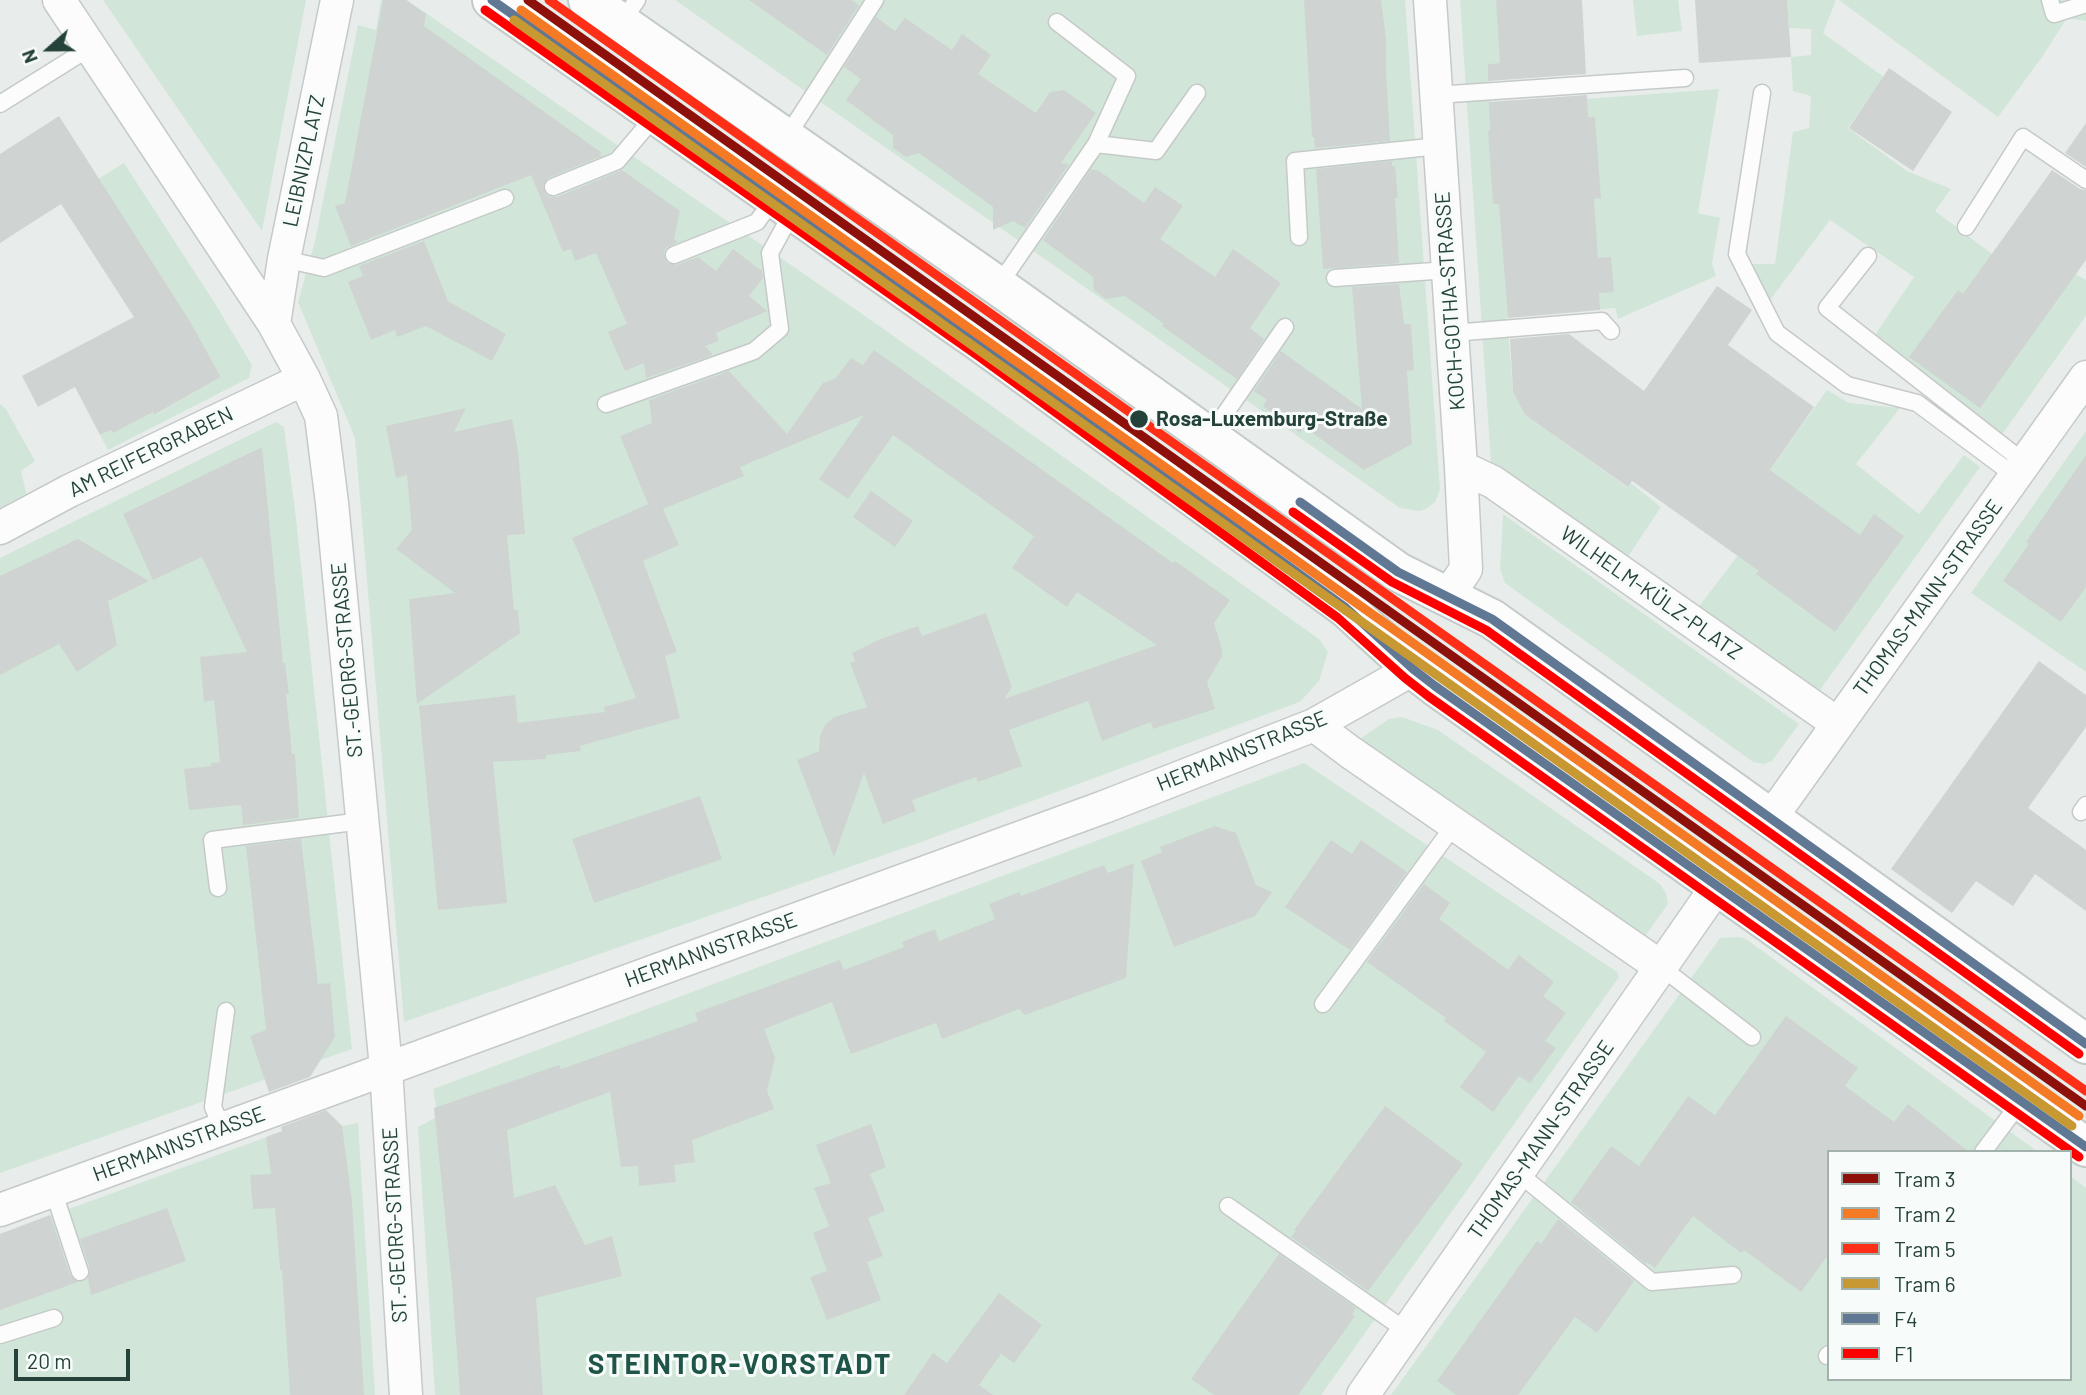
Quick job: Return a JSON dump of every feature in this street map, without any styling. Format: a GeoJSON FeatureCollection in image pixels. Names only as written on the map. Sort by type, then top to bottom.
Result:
{"type":"FeatureCollection","features":[{"type":"Feature","properties":{"kind":"street","name":"ST.-GEORG-STRASSE"},"geometry":{"type":"LineString","coordinates":[[59,0],[274,324],[321,416],[332,503],[386,1068],[406,1395]]}},
{"type":"Feature","properties":{"kind":"street","name":"LEIBNIZPLATZ"},"geometry":{"type":"LineString","coordinates":[[274,324],[284,259],[337,0]]}},
{"type":"Feature","properties":{"kind":"street"},"geometry":{"type":"LineString","coordinates":[[492,0],[984,345],[1346,608],[1413,668],[2086,1147]]}},
{"type":"Feature","properties":{"kind":"street","name":"KOCH-GOTHA-STRASSE"},"geometry":{"type":"LineString","coordinates":[[1430,0],[1466,569],[1448,596]]}},
{"type":"Feature","properties":{"kind":"street"},"geometry":{"type":"LineString","coordinates":[[613,7],[786,138],[1398,572],[1492,618],[2086,1044]]}},
{"type":"Feature","properties":{"kind":"street","name":"THOMAS-MANN-STRASSE"},"geometry":{"type":"LineString","coordinates":[[1770,819],[2086,377]]}},
{"type":"Feature","properties":{"kind":"street","name":"AM REIFERGRABEN"},"geometry":{"type":"LineString","coordinates":[[0,528],[69,491],[304,379]]}},
{"type":"Feature","properties":{"kind":"street","name":"WILHELM-KÜLZ-PLATZ"},"geometry":{"type":"LineString","coordinates":[[1461,467],[1493,482],[1838,724]]}},
{"type":"Feature","properties":{"kind":"street","name":"HERMANNSTRASSE"},"geometry":{"type":"LineString","coordinates":[[0,1210],[1104,807],[1314,725],[1413,668]]}},
{"type":"Feature","properties":{"kind":"street"},"geometry":{"type":"LineString","coordinates":[[1314,725],[1661,968]]}},
{"type":"Feature","properties":{"kind":"street","name":"THOMAS-MANN-STRASSE"},"geometry":{"type":"LineString","coordinates":[[1363,1395],[1718,885]]}},
{"type":"Feature","properties":{"kind":"lane"},"geometry":{"type":"LineString","coordinates":[[786,138],[876,0]]}},
{"type":"Feature","properties":{"kind":"lane"},"geometry":{"type":"LineString","coordinates":[[2050,0],[2054,14],[2086,4]]}},
{"type":"Feature","properties":{"kind":"lane"},"geometry":{"type":"LineString","coordinates":[[998,286],[1096,145],[1128,76],[1057,22]]}},
{"type":"Feature","properties":{"kind":"lane"},"geometry":{"type":"LineString","coordinates":[[0,104],[91,47]]}},
{"type":"Feature","properties":{"kind":"lane"},"geometry":{"type":"LineString","coordinates":[[1436,95],[1685,78]]}},
{"type":"Feature","properties":{"kind":"lane"},"geometry":{"type":"LineString","coordinates":[[1096,145],[1156,151],[1197,93]]}},
{"type":"Feature","properties":{"kind":"lane"},"geometry":{"type":"LineString","coordinates":[[1762,93],[1737,254],[1777,333],[1847,386],[1917,403],[2020,470]]}},
{"type":"Feature","properties":{"kind":"lane"},"geometry":{"type":"LineString","coordinates":[[553,187],[617,161],[656,115]]}},
{"type":"Feature","properties":{"kind":"lane"},"geometry":{"type":"LineString","coordinates":[[1966,227],[2024,137],[2086,180]]}},
{"type":"Feature","properties":{"kind":"lane"},"geometry":{"type":"LineString","coordinates":[[1299,237],[1295,161],[1439,146]]}},
{"type":"Feature","properties":{"kind":"lane"},"geometry":{"type":"LineString","coordinates":[[284,259],[324,268],[505,198]]}},
{"type":"Feature","properties":{"kind":"lane"},"geometry":{"type":"LineString","coordinates":[[674,255],[757,222],[784,204]]}},
{"type":"Feature","properties":{"kind":"lane"},"geometry":{"type":"LineString","coordinates":[[606,404],[754,351],[780,329],[770,253],[784,204]]}},
{"type":"Feature","properties":{"kind":"lane"},"geometry":{"type":"LineString","coordinates":[[1868,257],[1827,308],[2020,470]]}},
{"type":"Feature","properties":{"kind":"lane"},"geometry":{"type":"LineString","coordinates":[[1335,278],[1448,270]]}},
{"type":"Feature","properties":{"kind":"lane"},"geometry":{"type":"LineString","coordinates":[[1452,332],[1602,321],[1611,331]]}},
{"type":"Feature","properties":{"kind":"lane"},"geometry":{"type":"LineString","coordinates":[[1209,437],[1285,327]]}},
{"type":"Feature","properties":{"kind":"lane"},"geometry":{"type":"LineString","coordinates":[[218,888],[212,840],[362,821]]}},
{"type":"Feature","properties":{"kind":"lane"},"geometry":{"type":"LineString","coordinates":[[1323,1004],[1455,824]]}},
{"type":"Feature","properties":{"kind":"lane"},"geometry":{"type":"LineString","coordinates":[[1661,968],[1752,1037]]}},
{"type":"Feature","properties":{"kind":"lane"},"geometry":{"type":"LineString","coordinates":[[222,1128],[213,1107],[226,1011]]}},
{"type":"Feature","properties":{"kind":"lane"},"geometry":{"type":"LineString","coordinates":[[1984,1150],[2022,1100]]}},
{"type":"Feature","properties":{"kind":"lane"},"geometry":{"type":"LineString","coordinates":[[1518,1173],[1652,1282],[1732,1275]]}},
{"type":"Feature","properties":{"kind":"lane"},"geometry":{"type":"LineString","coordinates":[[53,1190],[79,1272]]}},
{"type":"Feature","properties":{"kind":"lane"},"geometry":{"type":"LineString","coordinates":[[1228,1206],[1408,1332]]}},
{"type":"Feature","properties":{"kind":"lane"},"geometry":{"type":"LineString","coordinates":[[0,1335],[54,1318]]}},
{"type":"Feature","properties":{"kind":"green space"},"geometry":{"type":"Polygon","coordinates":[[[103,0],[306,0],[262,231],[103,0]]]}},
{"type":"Feature","properties":{"kind":"green space"},"geometry":{"type":"Polygon","coordinates":[[[381,0],[407,0],[878,325],[1319,639],[1328,652],[1319,681],[1301,701],[1294,704],[924,841],[404,1022],[355,438],[298,302],[315,241],[358,25],[376,30],[381,0]]]}},
{"type":"Feature","properties":{"kind":"green space"},"geometry":{"type":"Polygon","coordinates":[[[675,0],[1405,0],[1440,490],[1435,502],[1419,511],[1400,508],[675,0]]]}},
{"type":"Feature","properties":{"kind":"green space"},"geometry":{"type":"Polygon","coordinates":[[[1460,0],[1496,0],[1506,63],[1488,64],[1491,106],[1719,89],[1698,213],[1720,218],[1712,263],[1716,276],[1618,319],[1615,308],[1507,317],[1513,392],[1525,415],[1627,487],[1631,483],[1661,507],[1625,561],[1491,463],[1460,0]]]}},
{"type":"Feature","properties":{"kind":"green space"},"geometry":{"type":"Polygon","coordinates":[[[1633,0],[1678,0],[1682,31],[1637,36],[1633,0]]]}},
{"type":"Feature","properties":{"kind":"green space"},"geometry":{"type":"Polygon","coordinates":[[[1787,0],[1836,0],[1823,33],[1884,77],[1848,128],[1907,171],[1951,189],[1935,211],[1992,254],[2076,274],[2086,280],[2086,316],[2001,436],[1873,338],[1914,277],[1830,220],[1770,300],[1750,264],[1775,264],[1793,132],[1809,128],[1811,96],[1793,91],[1791,57],[1811,55],[1811,29],[1789,28],[1787,0]]]}},
{"type":"Feature","properties":{"kind":"green space"},"geometry":{"type":"Polygon","coordinates":[[[1839,0],[2086,0],[2086,21],[2067,18],[1998,117],[1839,0]]]}},
{"type":"Feature","properties":{"kind":"green space"},"geometry":{"type":"Polygon","coordinates":[[[124,163],[252,365],[249,378],[108,450],[100,435],[153,412],[155,415],[221,377],[191,323],[98,179],[124,163]]]}},
{"type":"Feature","properties":{"kind":"green space"},"geometry":{"type":"Polygon","coordinates":[[[1827,390],[1849,403],[1900,408],[1856,464],[1919,514],[1964,455],[1980,467],[1815,697],[1697,609],[1781,499],[1763,480],[1827,390]]]}},
{"type":"Feature","properties":{"kind":"green space"},"geometry":{"type":"Polygon","coordinates":[[[0,404],[6,409],[35,461],[21,471],[27,496],[0,509],[0,404]]]}},
{"type":"Feature","properties":{"kind":"green space"},"geometry":{"type":"Polygon","coordinates":[[[276,422],[284,427],[296,518],[352,1049],[0,1173],[0,558],[276,422]]]}},
{"type":"Feature","properties":{"kind":"green space"},"geometry":{"type":"Polygon","coordinates":[[[2086,431],[2086,672],[1971,593],[2086,431]]]}},
{"type":"Feature","properties":{"kind":"green space"},"geometry":{"type":"Polygon","coordinates":[[[1503,514],[1799,724],[1772,761],[1764,764],[1753,762],[1505,583],[1500,569],[1503,514]]]}},
{"type":"Feature","properties":{"kind":"green space"},"geometry":{"type":"Polygon","coordinates":[[[1402,717],[1438,730],[1660,884],[1666,893],[1668,904],[1641,942],[1357,741],[1389,719],[1402,717]]]}},
{"type":"Feature","properties":{"kind":"green space"},"geometry":{"type":"Polygon","coordinates":[[[1304,763],[1617,972],[1619,977],[1321,1395],[435,1395],[418,1127],[435,1118],[433,1089],[1304,763]]]}},
{"type":"Feature","properties":{"kind":"green space"},"geometry":{"type":"Polygon","coordinates":[[[1720,938],[1746,939],[2035,1150],[1827,1150],[1827,1381],[2072,1381],[2072,1178],[2086,1188],[2086,1395],[1391,1395],[1720,938]]]}},
{"type":"Feature","properties":{"kind":"green space"},"geometry":{"type":"Polygon","coordinates":[[[330,1114],[342,1126],[358,1123],[375,1395],[0,1395],[0,1234],[330,1114]]]}},
{"type":"Feature","properties":{"kind":"building"},"geometry":{"type":"Polygon","coordinates":[[[383,0],[406,0],[426,14],[424,26],[602,153],[599,154],[602,156],[548,178],[543,186],[546,195],[557,197],[622,170],[680,211],[674,239],[678,242],[666,248],[664,253],[667,263],[677,265],[698,257],[716,271],[733,249],[762,271],[763,278],[749,296],[767,311],[716,333],[719,341],[705,346],[713,355],[646,378],[644,363],[625,371],[608,332],[627,324],[596,253],[575,261],[571,249],[563,252],[531,175],[351,246],[335,206],[345,203],[383,0]]]}},
{"type":"Feature","properties":{"kind":"building"},"geometry":{"type":"Polygon","coordinates":[[[749,0],[851,0],[859,5],[827,55],[749,0]]]}},
{"type":"Feature","properties":{"kind":"building"},"geometry":{"type":"Polygon","coordinates":[[[1304,0],[1381,0],[1386,39],[1390,141],[1315,148],[1312,137],[1304,0]]]}},
{"type":"Feature","properties":{"kind":"building"},"geometry":{"type":"Polygon","coordinates":[[[1496,0],[1582,0],[1586,74],[1488,81],[1488,64],[1500,63],[1496,0]]]}},
{"type":"Feature","properties":{"kind":"building"},"geometry":{"type":"Polygon","coordinates":[[[1695,0],[1787,0],[1791,57],[1699,63],[1695,0]]]}},
{"type":"Feature","properties":{"kind":"building"},"geometry":{"type":"Polygon","coordinates":[[[876,17],[895,31],[905,18],[952,50],[962,34],[991,55],[978,74],[1036,113],[1050,92],[1064,90],[1096,113],[1061,163],[1069,164],[1025,228],[1013,221],[993,230],[993,207],[919,153],[906,157],[893,148],[893,135],[846,100],[861,79],[844,67],[876,17]]]}},
{"type":"Feature","properties":{"kind":"building"},"geometry":{"type":"Polygon","coordinates":[[[1889,68],[1952,112],[1913,171],[1849,128],[1889,68]]]}},
{"type":"Feature","properties":{"kind":"building"},"geometry":{"type":"Polygon","coordinates":[[[1587,95],[1588,117],[1595,117],[1601,198],[1594,199],[1598,258],[1611,257],[1614,292],[1599,293],[1600,310],[1508,318],[1499,204],[1493,204],[1488,131],[1489,102],[1587,95]]]}},
{"type":"Feature","properties":{"kind":"building"},"geometry":{"type":"Polygon","coordinates":[[[59,116],[191,323],[221,377],[154,415],[153,412],[113,433],[111,430],[100,435],[75,387],[38,407],[22,376],[134,317],[61,204],[0,243],[0,154],[59,116]]]}},
{"type":"Feature","properties":{"kind":"building"},"geometry":{"type":"Polygon","coordinates":[[[2086,123],[2086,167],[2065,153],[2086,123]]]}},
{"type":"Feature","properties":{"kind":"building"},"geometry":{"type":"Polygon","coordinates":[[[1392,161],[1392,166],[1395,166],[1398,198],[1395,198],[1399,263],[1323,269],[1316,169],[1392,161]]]}},
{"type":"Feature","properties":{"kind":"building"},"geometry":{"type":"Polygon","coordinates":[[[1091,169],[1099,171],[1144,203],[1155,187],[1183,206],[1160,239],[1215,277],[1233,249],[1281,283],[1250,328],[1264,339],[1237,379],[1125,296],[1106,299],[1094,290],[1093,277],[1043,240],[1091,169]]]}},
{"type":"Feature","properties":{"kind":"building"},"geometry":{"type":"Polygon","coordinates":[[[2052,170],[2080,189],[2086,190],[2086,260],[1980,408],[1909,357],[1958,290],[1963,294],[2052,170]]]}},
{"type":"Feature","properties":{"kind":"building"},"geometry":{"type":"Polygon","coordinates":[[[424,241],[448,301],[506,334],[492,361],[426,326],[397,337],[395,330],[371,340],[348,282],[363,276],[359,266],[424,241]]]}},
{"type":"Feature","properties":{"kind":"building"},"geometry":{"type":"Polygon","coordinates":[[[1399,284],[1404,324],[1411,324],[1414,370],[1407,371],[1412,444],[1364,470],[1304,427],[1300,433],[1263,406],[1267,400],[1254,391],[1281,351],[1362,409],[1352,287],[1399,284]]]}},
{"type":"Feature","properties":{"kind":"building"},"geometry":{"type":"Polygon","coordinates":[[[1717,286],[1752,310],[1728,345],[1814,407],[1770,470],[1860,535],[1874,514],[1904,536],[1835,632],[1756,574],[1759,571],[1632,481],[1628,487],[1525,415],[1513,392],[1510,339],[1569,334],[1644,391],[1717,286]]]}},
{"type":"Feature","properties":{"kind":"building"},"geometry":{"type":"Polygon","coordinates":[[[874,350],[1173,563],[1175,561],[1230,600],[1214,623],[1222,649],[1222,656],[1207,682],[1215,709],[1153,729],[1151,722],[1102,741],[1088,701],[1009,730],[1022,766],[978,782],[976,777],[912,800],[916,811],[883,824],[864,773],[834,857],[797,760],[819,751],[820,736],[825,725],[834,717],[867,707],[850,663],[855,661],[852,653],[878,640],[918,626],[922,636],[986,613],[1012,687],[1004,699],[1157,645],[1077,592],[1067,607],[1012,568],[1034,536],[893,435],[848,499],[819,479],[864,415],[740,467],[744,476],[663,509],[679,545],[643,561],[677,652],[665,656],[680,718],[580,746],[581,751],[546,755],[546,759],[493,762],[507,903],[438,910],[419,706],[515,695],[518,723],[605,712],[604,707],[636,698],[572,538],[648,504],[620,436],[652,423],[649,400],[729,371],[787,434],[823,383],[836,378],[851,358],[863,365],[874,350]]]}},
{"type":"Feature","properties":{"kind":"building"},"geometry":{"type":"Polygon","coordinates":[[[466,408],[454,432],[512,419],[518,450],[525,534],[507,535],[514,610],[518,610],[520,633],[417,704],[409,599],[455,593],[396,549],[412,530],[407,475],[396,478],[386,426],[466,408]]]}},
{"type":"Feature","properties":{"kind":"building"},"geometry":{"type":"Polygon","coordinates":[[[262,447],[283,663],[289,694],[286,694],[292,754],[295,754],[299,818],[243,825],[241,805],[189,810],[184,769],[211,766],[211,763],[220,762],[214,700],[204,702],[200,657],[247,652],[202,557],[153,580],[123,514],[262,447]]]}},
{"type":"Feature","properties":{"kind":"building"},"geometry":{"type":"Polygon","coordinates":[[[2086,455],[2086,587],[2061,622],[2003,581],[2029,544],[2026,542],[2086,455]]]}},
{"type":"Feature","properties":{"kind":"building"},"geometry":{"type":"Polygon","coordinates":[[[871,491],[913,521],[895,547],[853,517],[871,491]]]}},
{"type":"Feature","properties":{"kind":"building"},"geometry":{"type":"Polygon","coordinates":[[[78,539],[149,581],[108,601],[117,645],[77,672],[59,644],[0,675],[0,576],[78,539]]]}},
{"type":"Feature","properties":{"kind":"building"},"geometry":{"type":"Polygon","coordinates":[[[2039,661],[2086,695],[2086,727],[2028,808],[2086,850],[2086,911],[2035,874],[2013,906],[1976,881],[1952,913],[1891,869],[2039,661]]]}},
{"type":"Feature","properties":{"kind":"building"},"geometry":{"type":"Polygon","coordinates":[[[700,796],[722,859],[594,903],[572,839],[700,796]]]}},
{"type":"Feature","properties":{"kind":"building"},"geometry":{"type":"Polygon","coordinates":[[[1215,826],[1236,833],[1256,885],[1272,892],[1255,916],[1174,947],[1141,861],[1162,852],[1160,847],[1215,826]]]}},
{"type":"Feature","properties":{"kind":"building"},"geometry":{"type":"Polygon","coordinates":[[[301,839],[318,984],[330,983],[335,1037],[310,1077],[269,1092],[250,1036],[266,1030],[246,846],[301,839]]]}},
{"type":"Feature","properties":{"kind":"building"},"geometry":{"type":"Polygon","coordinates":[[[1331,840],[1352,854],[1361,840],[1407,872],[1350,950],[1285,907],[1331,840]]]}},
{"type":"Feature","properties":{"kind":"building"},"geometry":{"type":"Polygon","coordinates":[[[1134,863],[1126,978],[1025,1015],[1019,1009],[942,1039],[936,1023],[851,1054],[832,1002],[764,1029],[775,1058],[767,1091],[774,1109],[692,1140],[695,1162],[674,1165],[676,1182],[639,1186],[638,1166],[621,1167],[610,1092],[507,1130],[514,1198],[555,1185],[585,1245],[612,1236],[622,1276],[536,1298],[543,1395],[460,1395],[434,1108],[559,1065],[561,1069],[698,1021],[695,1013],[840,960],[844,970],[904,947],[902,942],[935,929],[939,941],[995,919],[989,904],[1020,892],[1021,896],[1104,865],[1108,873],[1134,863]]]}},
{"type":"Feature","properties":{"kind":"building"},"geometry":{"type":"Polygon","coordinates":[[[1424,884],[1450,903],[1439,919],[1508,970],[1519,955],[1554,982],[1543,996],[1566,1013],[1545,1041],[1556,1048],[1530,1083],[1519,1076],[1493,1112],[1460,1087],[1486,1052],[1444,1021],[1446,1018],[1367,962],[1424,884]]]}},
{"type":"Feature","properties":{"kind":"building"},"geometry":{"type":"Polygon","coordinates":[[[1786,1016],[1858,1068],[1845,1086],[1894,1122],[1908,1104],[1966,1150],[1827,1150],[1827,1257],[1801,1292],[1744,1250],[1741,1253],[1693,1216],[1655,1268],[1647,1262],[1646,1264],[1571,1202],[1611,1146],[1639,1166],[1688,1096],[1715,1115],[1786,1016]]]}},
{"type":"Feature","properties":{"kind":"building"},"geometry":{"type":"Polygon","coordinates":[[[1385,1106],[1463,1164],[1368,1291],[1291,1237],[1385,1106]]]}},
{"type":"Feature","properties":{"kind":"building"},"geometry":{"type":"Polygon","coordinates":[[[326,1110],[342,1126],[352,1202],[364,1395],[290,1395],[275,1208],[253,1209],[250,1175],[271,1174],[266,1137],[282,1131],[281,1127],[326,1110]]]}},
{"type":"Feature","properties":{"kind":"building"},"geometry":{"type":"Polygon","coordinates":[[[871,1124],[886,1167],[870,1174],[885,1211],[868,1218],[883,1256],[867,1262],[881,1300],[827,1320],[810,1277],[827,1271],[813,1233],[829,1226],[814,1188],[831,1183],[816,1145],[871,1124]]]}},
{"type":"Feature","properties":{"kind":"building"},"geometry":{"type":"Polygon","coordinates":[[[167,1208],[186,1261],[91,1295],[88,1279],[90,1269],[80,1239],[167,1208]]]}},
{"type":"Feature","properties":{"kind":"building"},"geometry":{"type":"Polygon","coordinates":[[[50,1215],[70,1275],[78,1282],[0,1310],[0,1234],[50,1215]]]}},
{"type":"Feature","properties":{"kind":"building"},"geometry":{"type":"Polygon","coordinates":[[[1558,1219],[1634,1281],[1597,1333],[1575,1317],[1518,1395],[1456,1395],[1437,1381],[1537,1241],[1541,1244],[1558,1219]]]}},
{"type":"Feature","properties":{"kind":"building"},"geometry":{"type":"Polygon","coordinates":[[[1279,1254],[1356,1308],[1352,1314],[1355,1316],[1298,1395],[1214,1395],[1191,1379],[1279,1254]]]}},
{"type":"Feature","properties":{"kind":"building"},"geometry":{"type":"Polygon","coordinates":[[[999,1293],[1042,1325],[1014,1363],[1001,1354],[979,1385],[993,1395],[904,1395],[933,1353],[947,1363],[999,1293]]]}},
{"type":"Feature","properties":{"kind":"tram line","name":"3"},"geometry":{"type":"LineString","coordinates":[[528,0],[2086,1106]]}},
{"type":"Feature","properties":{"kind":"tram line","name":"5"},"geometry":{"type":"LineString","coordinates":[[549,0],[2086,1091]]}},
{"type":"Feature","properties":{"kind":"tram line","name":"2"},"geometry":{"type":"LineString","coordinates":[[521,10],[2079,1116]]}},
{"type":"Feature","properties":{"kind":"tram line","name":"6"},"geometry":{"type":"LineString","coordinates":[[514,20],[2072,1126]]}},
{"type":"Feature","properties":{"kind":"transit line","name":"F4"},"geometry":{"type":"LineString","coordinates":[[492,0],[984,345],[1346,608],[1435,686],[2086,1147]]}},
{"type":"Feature","properties":{"kind":"transit line","name":"F1"},"geometry":{"type":"LineString","coordinates":[[485,10],[977,355],[1338,618],[1428,696],[2069,1150]]}},
{"type":"Feature","properties":{"kind":"transit line","name":"F4"},"geometry":{"type":"LineString","coordinates":[[1300,502],[1398,572],[1492,619],[2086,1044]]}},
{"type":"Feature","properties":{"kind":"transit line","name":"F1"},"geometry":{"type":"LineString","coordinates":[[1293,512],[1392,582],[1486,630],[2079,1054]]}},
{"type":"Feature","properties":{"kind":"transit line","name":"F1"},"geometry":{"type":"LineString","coordinates":[[2072,1152],[2079,1157]]}},
{"type":"Feature","properties":{"kind":"place","name":"Rosa-Luxemburg-Straße"},"geometry":{"type":"Point","coordinates":[1139,419]}},
{"type":"Feature","properties":{"kind":"district","name":"STEINTOR-VORSTADT"},"geometry":{"type":"Point","coordinates":[740,1365]}}]}
